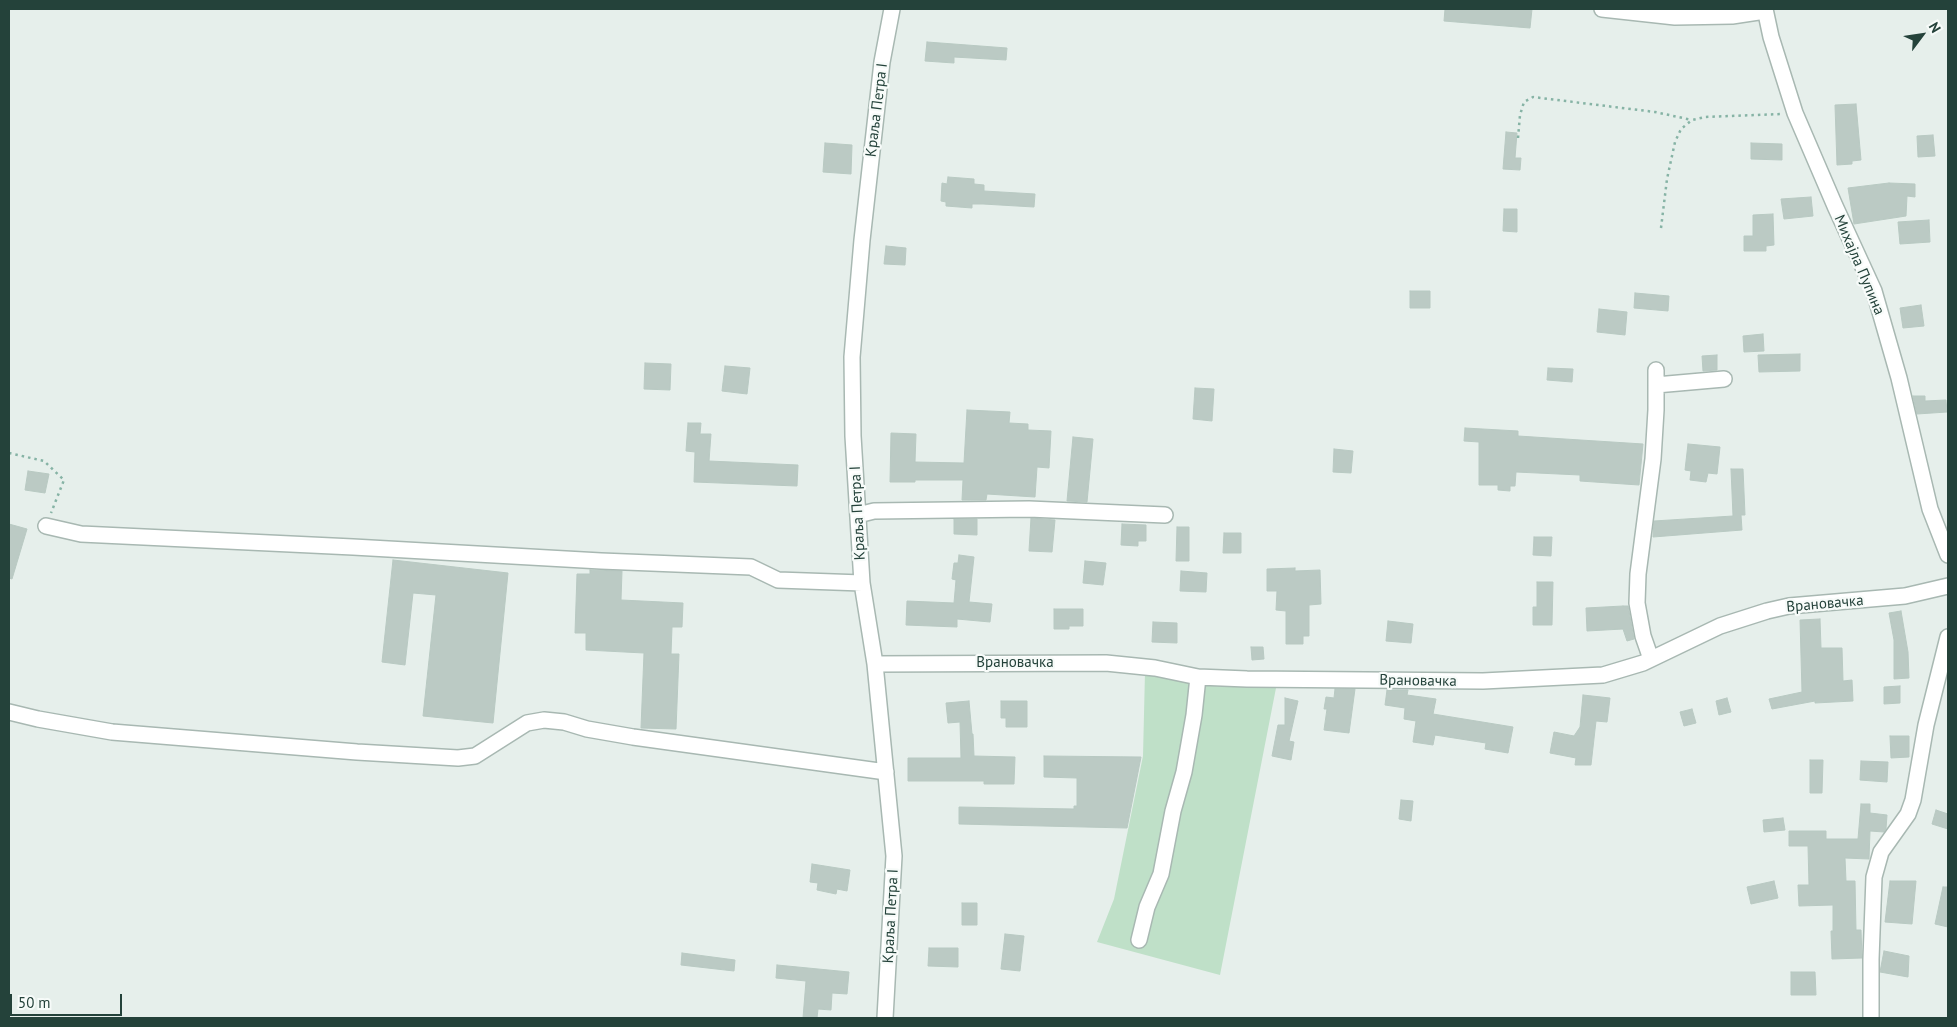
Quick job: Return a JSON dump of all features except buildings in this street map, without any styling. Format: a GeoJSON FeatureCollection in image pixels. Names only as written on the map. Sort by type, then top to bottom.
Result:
{"type":"FeatureCollection","features":[{"type":"Feature","properties":{"kind":"street","name":"Краља Петра I"},"geometry":{"type":"LineString","coordinates":[[885,1018],[894,856],[875,664],[862,582],[852,357],[862,240],[882,62],[892,9]]}},
{"type":"Feature","properties":{"kind":"street"},"geometry":{"type":"LineString","coordinates":[[1602,9],[1675,17],[1732,16],[1765,10]]}},
{"type":"Feature","properties":{"kind":"street","name":"Михајла Пупина"},"geometry":{"type":"LineString","coordinates":[[1765,10],[1771,37],[1795,113],[1874,291],[1899,378],[1930,510],[1948,555]]}},
{"type":"Feature","properties":{"kind":"street"},"geometry":{"type":"LineString","coordinates":[[1651,659],[1643,636],[1637,603],[1638,574],[1653,459],[1656,370]]}},
{"type":"Feature","properties":{"kind":"street"},"geometry":{"type":"LineString","coordinates":[[1656,385],[1724,379]]}},
{"type":"Feature","properties":{"kind":"street"},"geometry":{"type":"LineString","coordinates":[[858,515],[874,511],[1029,509],[1165,515]]}},
{"type":"Feature","properties":{"kind":"street"},"geometry":{"type":"LineString","coordinates":[[46,526],[81,534],[751,567],[778,580],[862,582]]}},
{"type":"Feature","properties":{"kind":"street","name":"Врановачка"},"geometry":{"type":"LineString","coordinates":[[875,664],[1106,663],[1155,668],[1198,677],[1247,679],[1483,682],[1603,674],[1643,664],[1720,626],[1767,610],[1789,606],[1905,596],[1948,586]]}},
{"type":"Feature","properties":{"kind":"street"},"geometry":{"type":"LineString","coordinates":[[1871,1018],[1874,877],[1881,852],[1908,814],[1913,800],[1926,725],[1948,638]]}},
{"type":"Feature","properties":{"kind":"street"},"geometry":{"type":"LineString","coordinates":[[1139,940],[1147,907],[1161,874],[1173,811],[1184,772],[1194,715],[1198,677]]}},
{"type":"Feature","properties":{"kind":"street"},"geometry":{"type":"LineString","coordinates":[[9,712],[112,732],[357,752],[458,758],[475,756],[485,751],[528,723],[550,721],[564,722],[587,729],[633,737],[886,772]]}},
{"type":"Feature","properties":{"kind":"path"},"geometry":{"type":"LineString","coordinates":[[1518,138],[1520,115],[1524,102],[1533,97],[1655,112],[1692,120],[1705,117],[1795,113]]}},
{"type":"Feature","properties":{"kind":"path"},"geometry":{"type":"LineString","coordinates":[[1661,228],[1667,179],[1675,142],[1682,129],[1692,120]]}},
{"type":"Feature","properties":{"kind":"path"},"geometry":{"type":"LineString","coordinates":[[9,453],[44,461],[64,480],[46,526]]}},
{"type":"Feature","properties":{"kind":"green space"},"geometry":{"type":"Polygon","coordinates":[[[1145,672],[1213,686],[1276,688],[1220,975],[1097,942],[1114,899],[1143,756],[1145,672]]]}}]}
